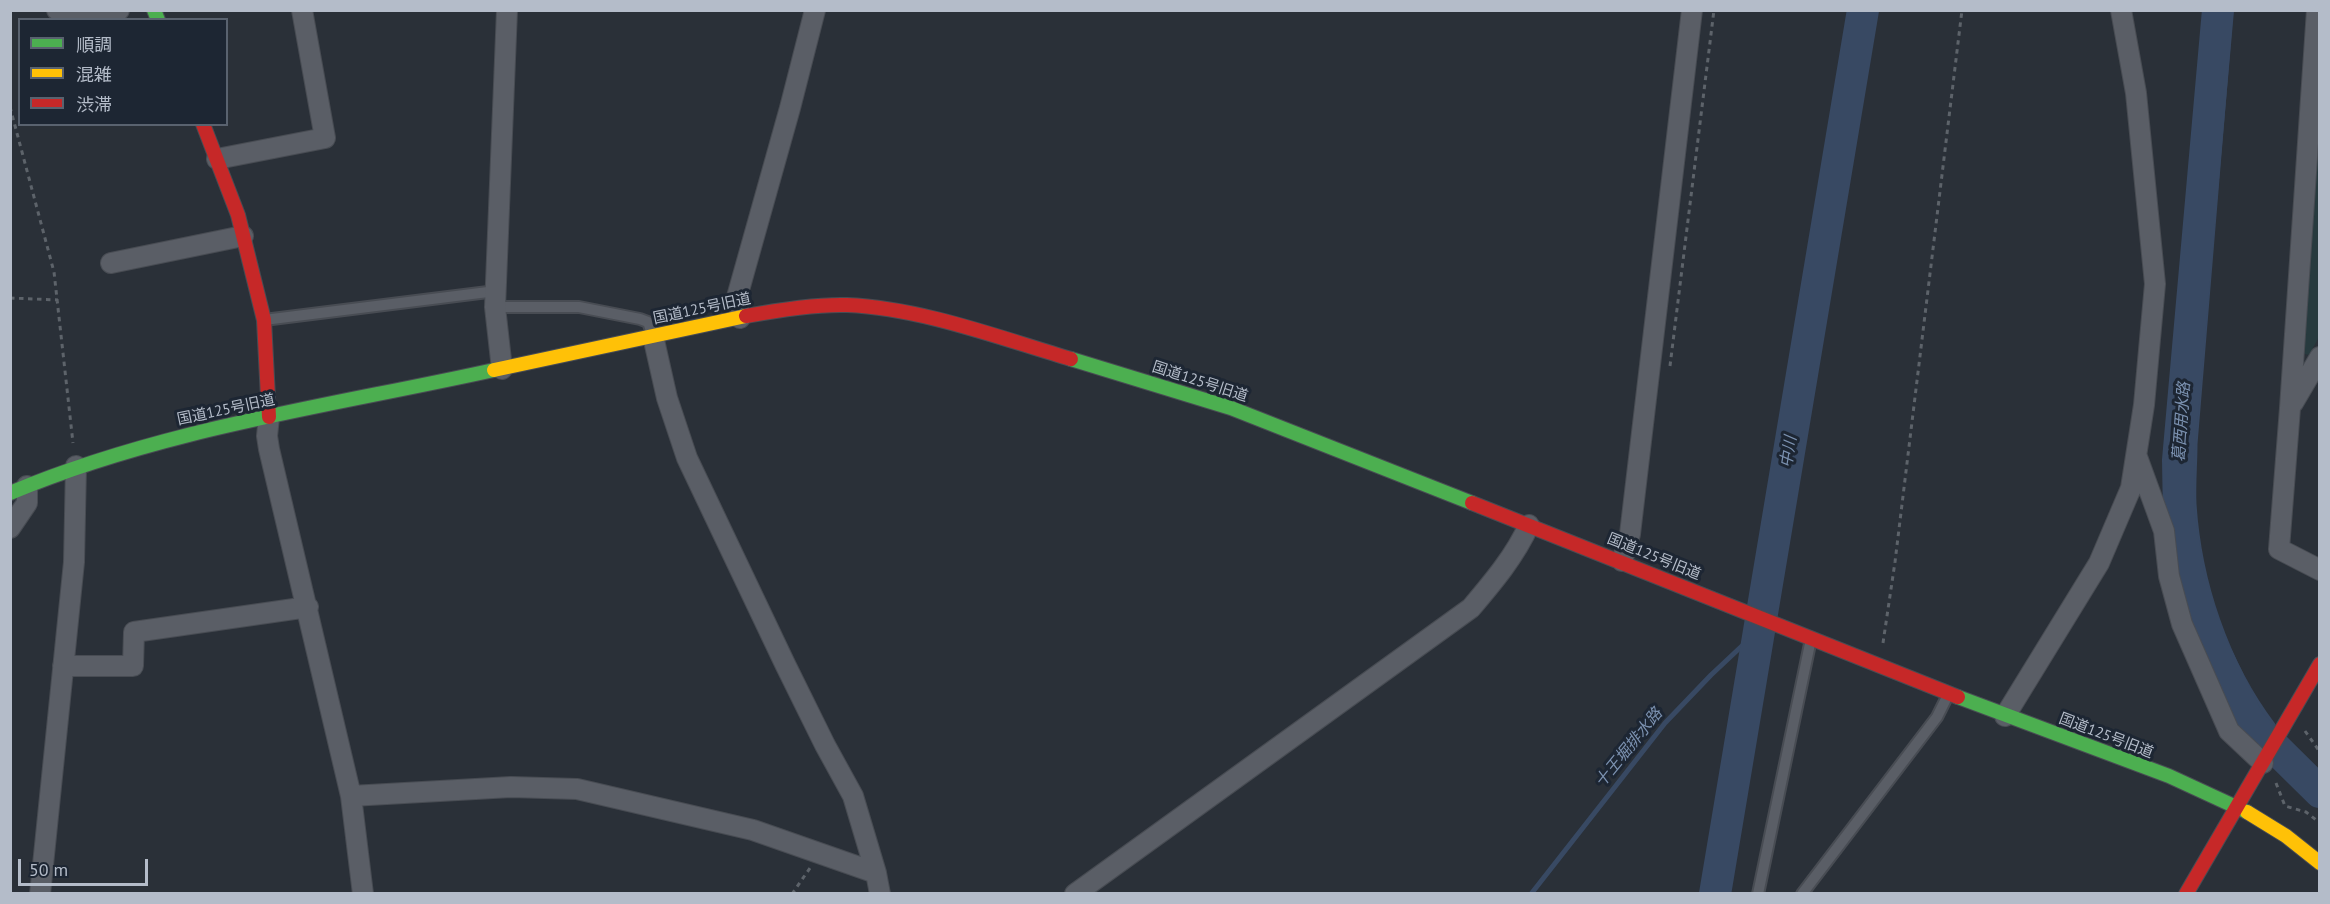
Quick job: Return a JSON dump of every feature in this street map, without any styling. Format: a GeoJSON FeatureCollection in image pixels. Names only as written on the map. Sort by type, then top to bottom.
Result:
{"type":"FeatureCollection","features":[{"type":"Feature","properties":{"kind":"street"},"geometry":{"type":"LineString","coordinates":[[57,10],[69,16],[90,18],[119,10]]}},
{"type":"Feature","properties":{"kind":"street"},"geometry":{"type":"LineString","coordinates":[[217,159],[326,138],[302,10]]}},
{"type":"Feature","properties":{"kind":"street"},"geometry":{"type":"LineString","coordinates":[[502,369],[496,299],[507,10]]}},
{"type":"Feature","properties":{"kind":"street"},"geometry":{"type":"LineString","coordinates":[[740,318],[737,297],[815,10]]}},
{"type":"Feature","properties":{"kind":"street"},"geometry":{"type":"LineString","coordinates":[[1622,561],[1630,534],[1692,10]]}},
{"type":"Feature","properties":{"kind":"street"},"geometry":{"type":"LineString","coordinates":[[2005,716],[2099,563],[2131,488],[2144,405],[2155,284],[2136,93],[2121,10]]}},
{"type":"Feature","properties":{"kind":"street"},"geometry":{"type":"LineString","coordinates":[[2318,22],[2279,549],[2319,570]]}},
{"type":"Feature","properties":{"kind":"street"},"geometry":{"type":"LineString","coordinates":[[204,126],[243,236],[264,320],[269,449],[351,796],[363,894]]}},
{"type":"Feature","properties":{"kind":"street"},"geometry":{"type":"LineString","coordinates":[[111,264],[243,236]]}},
{"type":"Feature","properties":{"kind":"street","name":"国道125号旧道"},"geometry":{"type":"LineString","coordinates":[[19,490],[76,466],[125,450],[269,417],[653,336],[784,310],[846,305],[882,309],[929,318],[1231,408],[1622,561],[2005,716],[2188,785],[2275,829],[2319,863]]}},
{"type":"Feature","properties":{"kind":"street"},"geometry":{"type":"LineString","coordinates":[[653,336],[667,398],[687,458],[784,664],[853,796],[880,894]]}},
{"type":"Feature","properties":{"kind":"street"},"geometry":{"type":"LineString","coordinates":[[2290,408],[2319,357]]}},
{"type":"Feature","properties":{"kind":"street"},"geometry":{"type":"LineString","coordinates":[[2136,456],[2164,531],[2169,576],[2182,624],[2229,731],[2265,771]]}},
{"type":"Feature","properties":{"kind":"street"},"geometry":{"type":"LineString","coordinates":[[40,894],[74,562],[76,466]]}},
{"type":"Feature","properties":{"kind":"street"},"geometry":{"type":"LineString","coordinates":[[10,528],[27,503],[19,490]]}},
{"type":"Feature","properties":{"kind":"street"},"geometry":{"type":"LineString","coordinates":[[1076,894],[1471,608],[1504,568],[1521,543],[1529,525]]}},
{"type":"Feature","properties":{"kind":"street"},"geometry":{"type":"LineString","coordinates":[[63,666],[133,666],[134,632],[308,607]]}},
{"type":"Feature","properties":{"kind":"street"},"geometry":{"type":"LineString","coordinates":[[2186,894],[2237,808],[2265,771],[2287,721],[2319,664]]}},
{"type":"Feature","properties":{"kind":"street"},"geometry":{"type":"LineString","coordinates":[[351,796],[512,787],[577,789],[753,830],[876,873]]}},
{"type":"Feature","properties":{"kind":"lane"},"geometry":{"type":"LineString","coordinates":[[264,320],[496,299],[579,307],[640,318],[648,322],[653,336]]}},
{"type":"Feature","properties":{"kind":"lane"},"geometry":{"type":"LineString","coordinates":[[1758,894],[1807,637]]}},
{"type":"Feature","properties":{"kind":"lane"},"geometry":{"type":"LineString","coordinates":[[1802,894],[1937,717],[1949,693]]}},
{"type":"Feature","properties":{"kind":"path"},"geometry":{"type":"LineString","coordinates":[[1650,374],[1668,376],[1714,10]]}},
{"type":"Feature","properties":{"kind":"path"},"geometry":{"type":"LineString","coordinates":[[1882,645],[1895,562],[1962,10]]}},
{"type":"Feature","properties":{"kind":"path"},"geometry":{"type":"LineString","coordinates":[[10,107],[54,272],[76,466]]}},
{"type":"Feature","properties":{"kind":"path"},"geometry":{"type":"LineString","coordinates":[[10,298],[58,300]]}},
{"type":"Feature","properties":{"kind":"path"},"geometry":{"type":"LineString","coordinates":[[2302,726],[2319,752]]}},
{"type":"Feature","properties":{"kind":"path"},"geometry":{"type":"LineString","coordinates":[[2265,771],[2285,806],[2306,812],[2319,823]]}},
{"type":"Feature","properties":{"kind":"path"},"geometry":{"type":"LineString","coordinates":[[792,894],[821,852]]}},
{"type":"Feature","properties":{"kind":"green space"},"geometry":{"type":"Polygon","coordinates":[[[2319,119],[2319,337],[2309,355],[2301,353],[2319,119]]]}},
{"type":"Feature","properties":{"kind":"waterway","name":"中川"},"geometry":{"type":"LineString","coordinates":[[1715,894],[1863,10]]}},
{"type":"Feature","properties":{"kind":"waterway","name":"葛西用水路"},"geometry":{"type":"LineString","coordinates":[[2218,10],[2178,460],[2179,517],[2189,578],[2209,640],[2249,722],[2320,792]]}},
{"type":"Feature","properties":{"kind":"waterway"},"geometry":{"type":"LineString","coordinates":[[2231,10],[2195,444],[2194,504],[2202,562],[2218,620],[2242,675],[2256,701],[2273,725]]}},
{"type":"Feature","properties":{"kind":"waterway","name":"十王堀排水路"},"geometry":{"type":"LineString","coordinates":[[1531,894],[1665,723],[1760,629]]}},
{"type":"Feature","properties":{"kind":"waterway"},"geometry":{"type":"LineString","coordinates":[[2287,742],[2300,759],[2320,778]]}},
{"type":"Feature","properties":{"kind":"traffic: fast"},"geometry":{"type":"LineString","coordinates":[[154,10],[157,18]]}},
{"type":"Feature","properties":{"kind":"traffic: fast"},"geometry":{"type":"LineString","coordinates":[[1071,359],[1231,408],[1472,503]]}},
{"type":"Feature","properties":{"kind":"traffic: fast"},"geometry":{"type":"LineString","coordinates":[[10,493],[128,451],[188,435],[494,370]]}},
{"type":"Feature","properties":{"kind":"traffic: fast"},"geometry":{"type":"LineString","coordinates":[[1958,697],[2169,776],[2247,812]]}},
{"type":"Feature","properties":{"kind":"traffic: slow"},"geometry":{"type":"LineString","coordinates":[[494,370],[746,316]]}},
{"type":"Feature","properties":{"kind":"traffic: slow"},"geometry":{"type":"LineString","coordinates":[[2247,812],[2286,836],[2320,863]]}},
{"type":"Feature","properties":{"kind":"traffic: jam"},"geometry":{"type":"LineString","coordinates":[[204,126],[238,215],[264,320],[269,417]]}},
{"type":"Feature","properties":{"kind":"traffic: jam"},"geometry":{"type":"LineString","coordinates":[[746,316],[822,305],[875,307],[960,325],[1071,359]]}},
{"type":"Feature","properties":{"kind":"traffic: jam"},"geometry":{"type":"LineString","coordinates":[[1472,503],[1958,697]]}},
{"type":"Feature","properties":{"kind":"traffic: jam"},"geometry":{"type":"LineString","coordinates":[[2186,894],[2320,664]]}}]}
